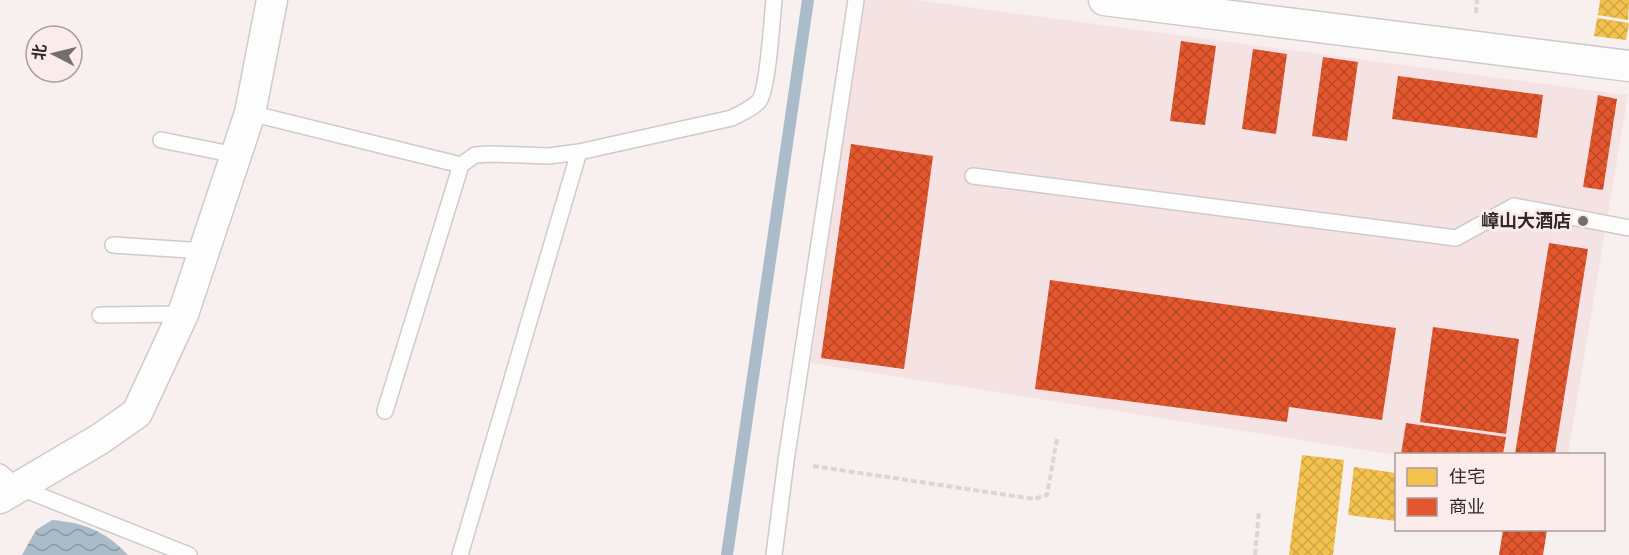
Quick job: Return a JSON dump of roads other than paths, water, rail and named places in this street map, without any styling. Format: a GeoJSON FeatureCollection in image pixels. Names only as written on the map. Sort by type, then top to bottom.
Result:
{"type":"FeatureCollection","features":[{"type":"Feature","properties":{"kind":"street"},"geometry":{"type":"LineString","coordinates":[[6,486],[100,439],[137,413],[183,314],[250,113],[272,0]]}},
{"type":"Feature","properties":{"kind":"street"},"geometry":{"type":"LineString","coordinates":[[1104,0],[1629,66]]}},
{"type":"Feature","properties":{"kind":"lane"},"geometry":{"type":"LineString","coordinates":[[385,411],[461,165],[475,155],[549,156],[579,152],[732,118],[761,99],[765,84],[774,0]]}},
{"type":"Feature","properties":{"kind":"lane"},"geometry":{"type":"LineString","coordinates":[[774,555],[786,461],[856,0]]}},
{"type":"Feature","properties":{"kind":"lane"},"geometry":{"type":"LineString","coordinates":[[250,113],[461,165]]}},
{"type":"Feature","properties":{"kind":"lane"},"geometry":{"type":"LineString","coordinates":[[161,140],[236,155]]}},
{"type":"Feature","properties":{"kind":"lane"},"geometry":{"type":"LineString","coordinates":[[460,555],[579,152]]}},
{"type":"Feature","properties":{"kind":"lane"},"geometry":{"type":"LineString","coordinates":[[973,176],[1456,238],[1514,206],[1629,228]]}},
{"type":"Feature","properties":{"kind":"lane"},"geometry":{"type":"LineString","coordinates":[[113,245],[204,251]]}},
{"type":"Feature","properties":{"kind":"lane"},"geometry":{"type":"LineString","coordinates":[[100,315],[183,314]]}},
{"type":"Feature","properties":{"kind":"lane"},"geometry":{"type":"LineString","coordinates":[[6,486],[189,555]]}},
{"type":"Feature","properties":{"kind":"water"},"geometry":{"type":"Polygon","coordinates":[[[52,520],[75,523],[103,534],[128,555],[22,555],[36,530],[52,520]]]}},
{"type":"Feature","properties":{"kind":"waterway"},"geometry":{"type":"LineString","coordinates":[[727,555],[808,0]]}},
{"type":"Feature","properties":{"kind":"place","name":"嶂山大酒店"},"geometry":{"type":"Point","coordinates":[1583,221]}}]}
